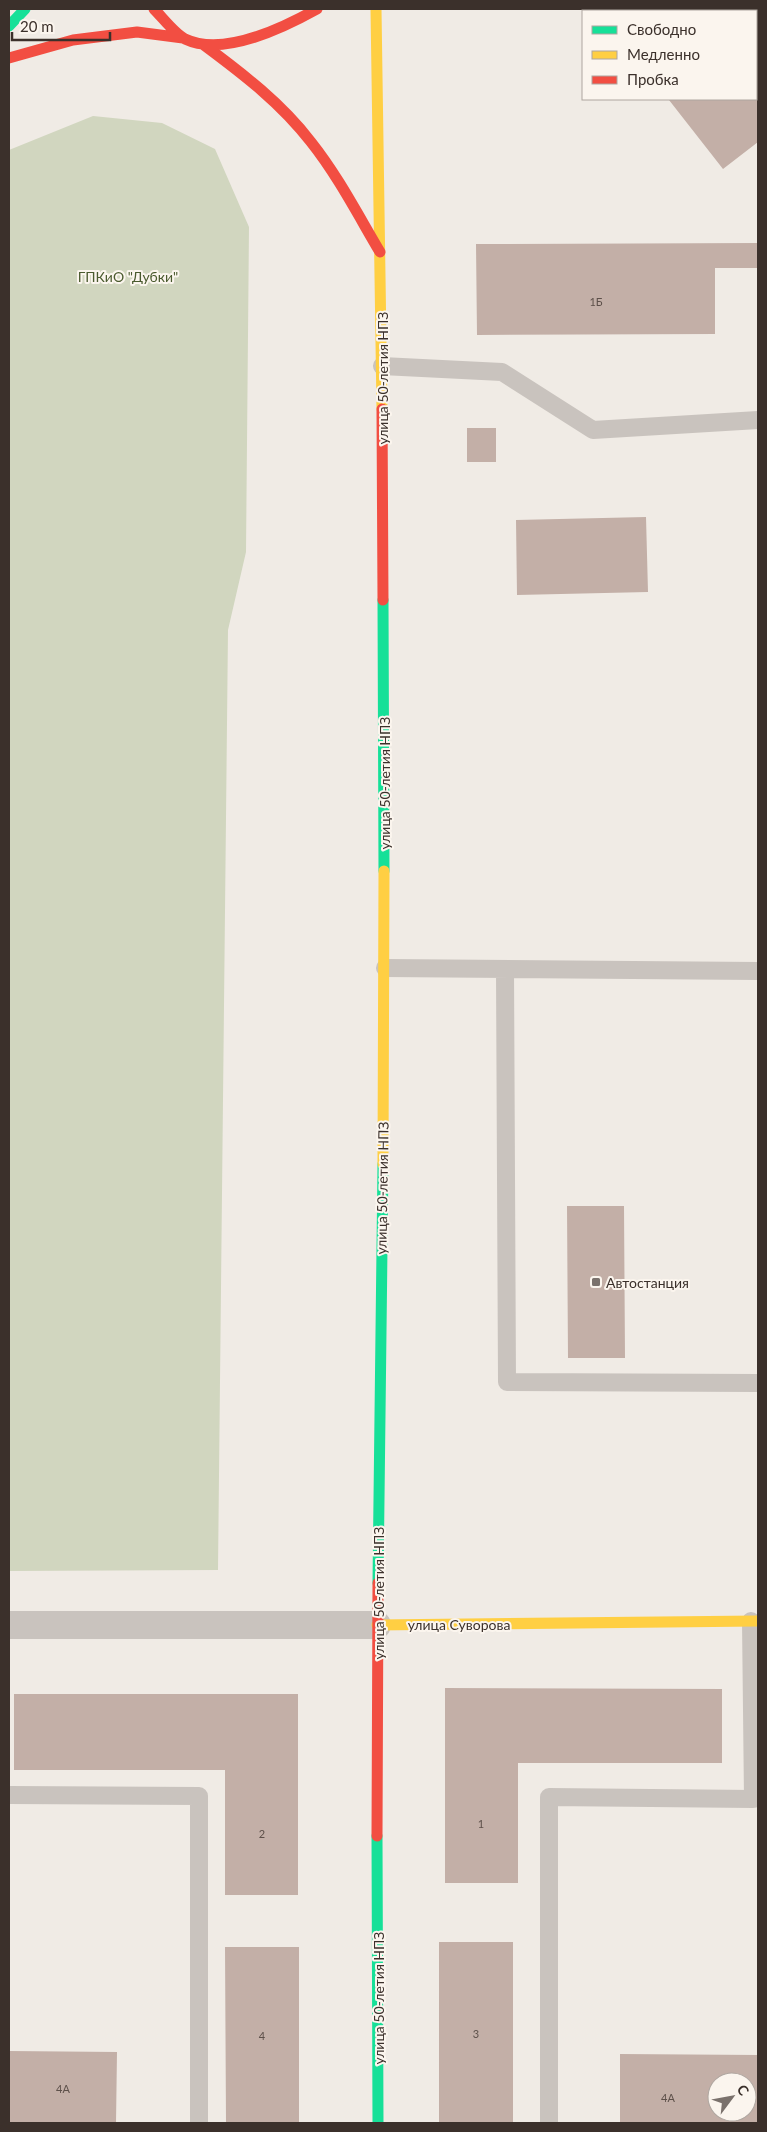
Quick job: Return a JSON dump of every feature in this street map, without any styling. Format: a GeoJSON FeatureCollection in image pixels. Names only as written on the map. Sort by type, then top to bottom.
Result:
{"type":"FeatureCollection","features":[{"type":"Feature","properties":{"kind":"main road"},"geometry":{"type":"LineString","coordinates":[[9,26],[25,9]]}},
{"type":"Feature","properties":{"kind":"main road"},"geometry":{"type":"LineString","coordinates":[[154,9],[183,38]]}},
{"type":"Feature","properties":{"kind":"main road"},"geometry":{"type":"LineString","coordinates":[[204,45],[250,40],[284,27],[317,9]]}},
{"type":"Feature","properties":{"kind":"main road","name":"улица 50-летия НПЗ"},"geometry":{"type":"LineString","coordinates":[[376,9],[382,366],[385,968],[377,1624],[378,2123]]}},
{"type":"Feature","properties":{"kind":"main road"},"geometry":{"type":"LineString","coordinates":[[9,58],[73,40],[137,32],[183,38],[204,45],[252,81],[300,127],[332,171],[380,253]]}},
{"type":"Feature","properties":{"kind":"main road","name":"улица Суворова"},"geometry":{"type":"LineString","coordinates":[[377,1624],[755,1621]]}},
{"type":"Feature","properties":{"kind":"street","name":"улица Суворова"},"geometry":{"type":"LineString","coordinates":[[9,1625],[377,1624]]}},
{"type":"Feature","properties":{"kind":"lane"},"geometry":{"type":"LineString","coordinates":[[382,366],[418,366],[502,372],[593,430],[758,420]]}},
{"type":"Feature","properties":{"kind":"lane"},"geometry":{"type":"LineString","coordinates":[[385,968],[758,971]]}},
{"type":"Feature","properties":{"kind":"lane"},"geometry":{"type":"LineString","coordinates":[[505,970],[507,1382],[758,1383]]}},
{"type":"Feature","properties":{"kind":"lane"},"geometry":{"type":"LineString","coordinates":[[549,2123],[549,1798],[756,1799],[755,1621]]}},
{"type":"Feature","properties":{"kind":"lane"},"geometry":{"type":"LineString","coordinates":[[9,1795],[199,1796],[199,2123]]}},
{"type":"Feature","properties":{"kind":"green space","name":"ГПКиО \"Дубки\""},"geometry":{"type":"Polygon","coordinates":[[[93,116],[162,123],[215,149],[249,227],[246,552],[228,630],[218,1570],[9,1571],[9,150],[93,116]]]}},
{"type":"Feature","properties":{"kind":"building"},"geometry":{"type":"Polygon","coordinates":[[[758,9],[758,142],[723,169],[669,100],[757,100],[757,10],[659,10],[758,9]]]}},
{"type":"Feature","properties":{"kind":"building"},"geometry":{"type":"Polygon","coordinates":[[[758,243],[758,268],[715,268],[715,334],[477,335],[476,244],[758,243]]]}},
{"type":"Feature","properties":{"kind":"building"},"geometry":{"type":"Polygon","coordinates":[[[467,428],[496,428],[496,462],[467,462],[467,428]]]}},
{"type":"Feature","properties":{"kind":"building"},"geometry":{"type":"Polygon","coordinates":[[[646,517],[648,592],[517,595],[516,520],[646,517]]]}},
{"type":"Feature","properties":{"kind":"building","name":"Автостанция"},"geometry":{"type":"Polygon","coordinates":[[[567,1206],[624,1206],[625,1358],[568,1358],[567,1206]]]}},
{"type":"Feature","properties":{"kind":"building"},"geometry":{"type":"Polygon","coordinates":[[[445,1688],[722,1689],[722,1763],[518,1763],[518,1883],[445,1883],[445,1688]]]}},
{"type":"Feature","properties":{"kind":"building"},"geometry":{"type":"Polygon","coordinates":[[[14,1694],[298,1694],[298,1895],[225,1895],[225,1770],[14,1770],[14,1694]]]}},
{"type":"Feature","properties":{"kind":"building"},"geometry":{"type":"Polygon","coordinates":[[[439,1942],[513,1942],[513,2123],[439,2123],[439,1942]]]}},
{"type":"Feature","properties":{"kind":"building"},"geometry":{"type":"Polygon","coordinates":[[[225,1947],[299,1947],[299,2123],[226,2123],[225,1947]]]}},
{"type":"Feature","properties":{"kind":"building"},"geometry":{"type":"Polygon","coordinates":[[[9,2051],[117,2052],[116,2123],[9,2123],[9,2051]]]}},
{"type":"Feature","properties":{"kind":"building"},"geometry":{"type":"Polygon","coordinates":[[[620,2054],[758,2055],[758,2123],[620,2123],[620,2054]]]}},
{"type":"Feature","properties":{"kind":"traffic: fast"},"geometry":{"type":"LineString","coordinates":[[9,26],[25,9]]}},
{"type":"Feature","properties":{"kind":"traffic: fast"},"geometry":{"type":"LineString","coordinates":[[383,600],[384,871]]}},
{"type":"Feature","properties":{"kind":"traffic: fast"},"geometry":{"type":"LineString","coordinates":[[378,1583],[383,1164]]}},
{"type":"Feature","properties":{"kind":"traffic: fast"},"geometry":{"type":"LineString","coordinates":[[377,1836],[378,2123]]}},
{"type":"Feature","properties":{"kind":"traffic: slow"},"geometry":{"type":"LineString","coordinates":[[376,9],[382,409]]}},
{"type":"Feature","properties":{"kind":"traffic: slow"},"geometry":{"type":"LineString","coordinates":[[383,1164],[384,871]]}},
{"type":"Feature","properties":{"kind":"traffic: slow"},"geometry":{"type":"LineString","coordinates":[[377,1625],[758,1621]]}},
{"type":"Feature","properties":{"kind":"traffic: jam"},"geometry":{"type":"LineString","coordinates":[[154,9],[185,39],[200,44],[217,45],[252,38],[270,32],[317,9]]}},
{"type":"Feature","properties":{"kind":"traffic: jam"},"geometry":{"type":"LineString","coordinates":[[9,58],[73,40],[137,32],[183,38]]}},
{"type":"Feature","properties":{"kind":"traffic: jam"},"geometry":{"type":"LineString","coordinates":[[204,45],[261,90],[287,114],[311,142],[330,168],[380,252]]}},
{"type":"Feature","properties":{"kind":"traffic: jam"},"geometry":{"type":"LineString","coordinates":[[382,409],[383,600]]}},
{"type":"Feature","properties":{"kind":"traffic: jam"},"geometry":{"type":"LineString","coordinates":[[377,1836],[378,1583]]}},
{"type":"Feature","properties":{"kind":"place","name":"Автостанция"},"geometry":{"type":"Point","coordinates":[596,1282]}}]}
